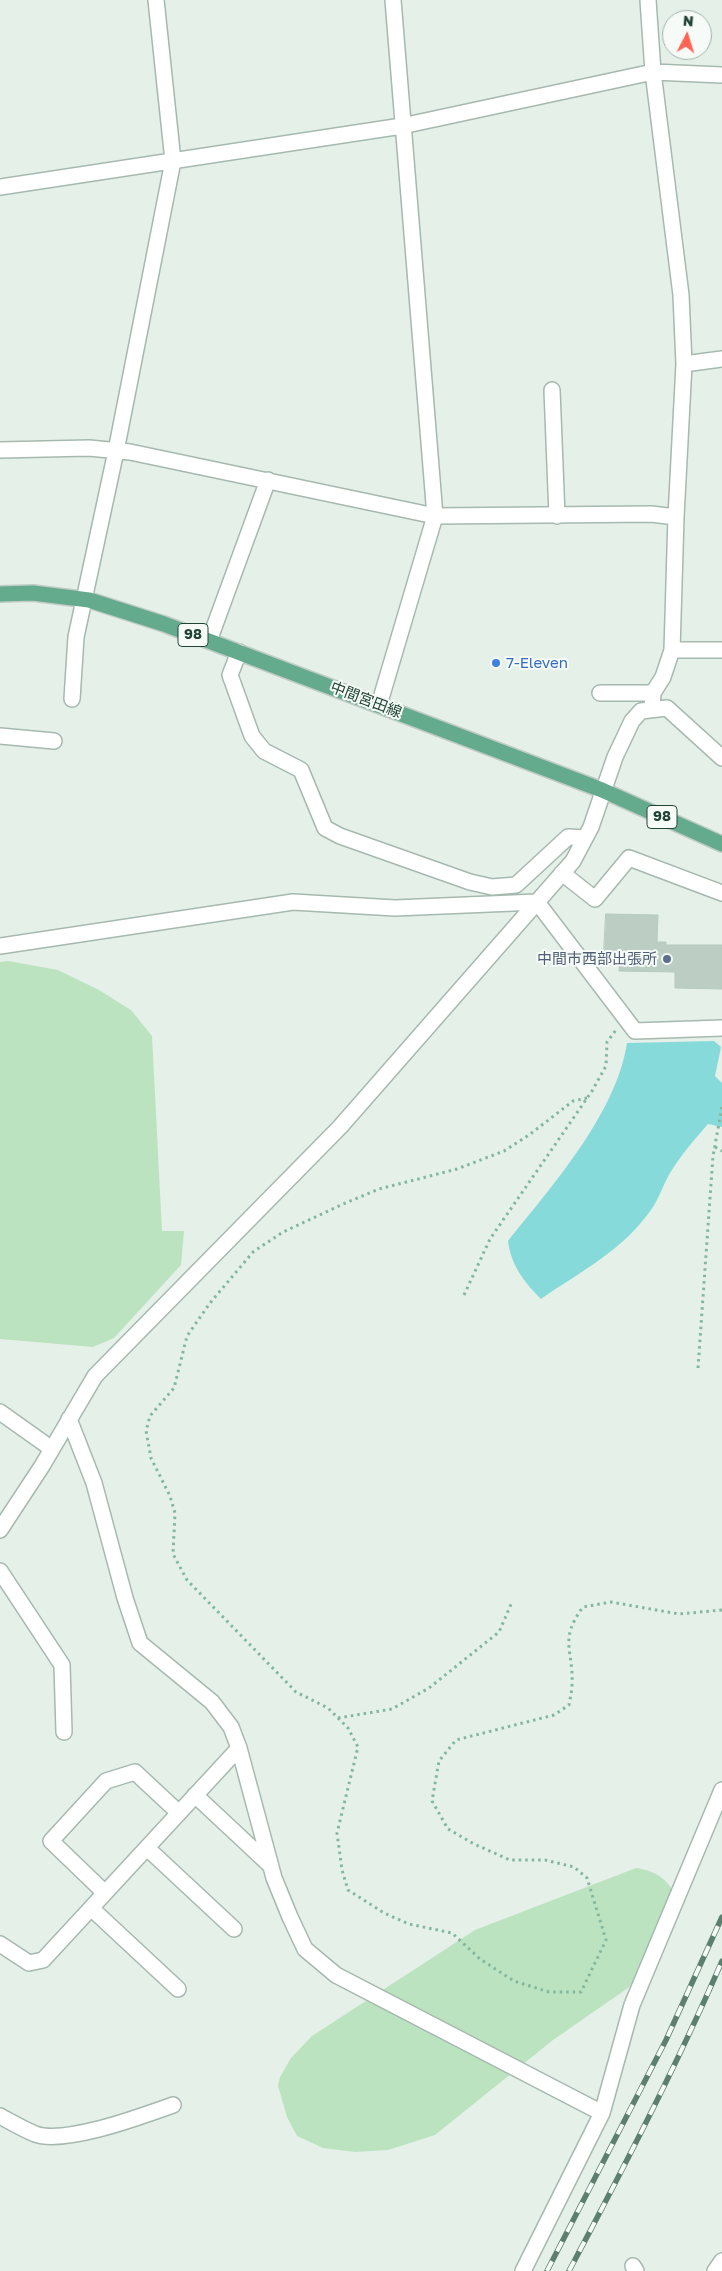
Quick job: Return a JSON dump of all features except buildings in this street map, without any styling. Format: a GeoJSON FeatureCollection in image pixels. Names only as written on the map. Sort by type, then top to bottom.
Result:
{"type":"FeatureCollection","features":[{"type":"Feature","properties":{"kind":"main road","name":"中間宮田線"},"geometry":{"type":"LineString","coordinates":[[0,594],[33,593],[84,600],[164,624],[602,790],[722,844]]}},
{"type":"Feature","properties":{"kind":"street"},"geometry":{"type":"LineString","coordinates":[[72,699],[76,637],[116,451],[173,162],[156,0]]}},
{"type":"Feature","properties":{"kind":"street"},"geometry":{"type":"LineString","coordinates":[[379,705],[435,516],[393,0]]}},
{"type":"Feature","properties":{"kind":"street"},"geometry":{"type":"LineString","coordinates":[[0,1530],[52,1449],[95,1376],[340,1127],[573,861],[591,827],[602,790],[632,721],[652,701],[663,677],[672,650],[676,517],[684,364],[680,295],[653,72],[648,0]]}},
{"type":"Feature","properties":{"kind":"street"},"geometry":{"type":"LineString","coordinates":[[0,186],[173,162],[256,147],[402,126],[653,72],[722,75]]}},
{"type":"Feature","properties":{"kind":"street"},"geometry":{"type":"LineString","coordinates":[[684,364],[722,359]]}},
{"type":"Feature","properties":{"kind":"street"},"geometry":{"type":"LineString","coordinates":[[552,390],[557,516]]}},
{"type":"Feature","properties":{"kind":"street"},"geometry":{"type":"LineString","coordinates":[[0,450],[89,448],[116,451],[268,480],[435,516],[652,514],[676,517]]}},
{"type":"Feature","properties":{"kind":"street"},"geometry":{"type":"LineString","coordinates":[[209,641],[268,480]]}},
{"type":"Feature","properties":{"kind":"street"},"geometry":{"type":"LineString","coordinates":[[672,650],[722,650]]}},
{"type":"Feature","properties":{"kind":"street"},"geometry":{"type":"LineString","coordinates":[[239,652],[230,675],[252,736],[264,751],[301,770],[325,828],[340,836],[470,882],[492,887],[516,885],[568,837],[585,838]]}},
{"type":"Feature","properties":{"kind":"street"},"geometry":{"type":"LineString","coordinates":[[600,693],[652,701],[667,708],[722,758]]}},
{"type":"Feature","properties":{"kind":"street"},"geometry":{"type":"LineString","coordinates":[[0,736],[54,741]]}},
{"type":"Feature","properties":{"kind":"street"},"geometry":{"type":"LineString","coordinates":[[562,873],[595,899],[629,858],[722,893]]}},
{"type":"Feature","properties":{"kind":"street"},"geometry":{"type":"LineString","coordinates":[[0,946],[294,902],[395,908],[537,902]]}},
{"type":"Feature","properties":{"kind":"street"},"geometry":{"type":"LineString","coordinates":[[537,902],[635,1031],[722,1028]]}},
{"type":"Feature","properties":{"kind":"street"},"geometry":{"type":"LineString","coordinates":[[0,1412],[52,1449]]}},
{"type":"Feature","properties":{"kind":"street"},"geometry":{"type":"LineString","coordinates":[[69,1419],[94,1484],[125,1598],[140,1643],[212,1702],[231,1727],[239,1748],[271,1866],[305,1949],[336,1975],[602,2113]]}},
{"type":"Feature","properties":{"kind":"street"},"geometry":{"type":"LineString","coordinates":[[0,1571],[62,1665],[64,1732]]}},
{"type":"Feature","properties":{"kind":"street"},"geometry":{"type":"LineString","coordinates":[[0,1944],[29,1963],[43,1960],[239,1748]]}},
{"type":"Feature","properties":{"kind":"street"},"geometry":{"type":"LineString","coordinates":[[105,1893],[51,1841],[106,1781],[135,1772],[179,1812]]}},
{"type":"Feature","properties":{"kind":"street"},"geometry":{"type":"LineString","coordinates":[[524,2271],[602,2113],[632,2005],[722,1790]]}},
{"type":"Feature","properties":{"kind":"street"},"geometry":{"type":"LineString","coordinates":[[195,1795],[271,1866]]}},
{"type":"Feature","properties":{"kind":"street"},"geometry":{"type":"LineString","coordinates":[[147,1848],[234,1929]]}},
{"type":"Feature","properties":{"kind":"street"},"geometry":{"type":"LineString","coordinates":[[91,1908],[178,1989]]}},
{"type":"Feature","properties":{"kind":"street"},"geometry":{"type":"LineString","coordinates":[[0,2116],[35,2134],[51,2136],[112,2127],[173,2105]]}},
{"type":"Feature","properties":{"kind":"street"},"geometry":{"type":"LineString","coordinates":[[715,2271],[722,2261]]}},
{"type":"Feature","properties":{"kind":"path"},"geometry":{"type":"LineString","coordinates":[[464,1295],[490,1239],[587,1098],[606,1066],[607,1042],[625,1017]]}},
{"type":"Feature","properties":{"kind":"path"},"geometry":{"type":"LineString","coordinates":[[587,1098],[573,1101],[529,1136],[504,1151],[457,1169],[379,1189],[283,1232],[253,1252],[210,1303],[186,1336],[174,1388],[150,1416],[146,1431],[151,1458],[170,1496],[175,1513],[173,1554],[186,1580],[296,1692],[328,1708],[348,1728],[358,1747],[337,1833],[342,1870],[348,1890],[384,1913],[409,1924],[452,1933],[480,1959],[514,1981],[549,1992],[581,1992],[606,1940],[587,1878],[574,1867],[544,1860],[510,1860],[448,1829],[432,1801],[439,1761],[456,1740],[554,1715],[569,1705],[573,1684],[567,1643],[573,1620],[583,1607],[611,1602],[679,1614],[722,1610]]}},
{"type":"Feature","properties":{"kind":"path"},"geometry":{"type":"LineString","coordinates":[[698,1368],[715,1147],[722,1107]]}},
{"type":"Feature","properties":{"kind":"path"},"geometry":{"type":"LineString","coordinates":[[715,1147],[722,1151]]}},
{"type":"Feature","properties":{"kind":"path"},"geometry":{"type":"LineString","coordinates":[[338,1718],[392,1709],[429,1688],[498,1632],[512,1602]]}},
{"type":"Feature","properties":{"kind":"green space"},"geometry":{"type":"Polygon","coordinates":[[[8,961],[58,970],[99,990],[131,1010],[152,1036],[162,1231],[184,1231],[181,1265],[114,1338],[93,1347],[0,1339],[0,962],[8,961]]]}},
{"type":"Feature","properties":{"kind":"green space"},"geometry":{"type":"Polygon","coordinates":[[[636,1868],[658,1875],[674,1892],[657,1951],[628,1988],[553,2040],[435,2135],[388,2150],[355,2152],[323,2148],[297,2136],[287,2117],[278,2086],[280,2077],[291,2058],[312,2036],[475,1930],[636,1868]]]}},
{"type":"Feature","properties":{"kind":"water"},"geometry":{"type":"Polygon","coordinates":[[[714,1041],[721,1047],[715,1076],[722,1083],[722,1127],[708,1124],[670,1173],[651,1210],[627,1238],[600,1260],[541,1299],[519,1273],[512,1258],[508,1241],[562,1173],[596,1122],[621,1070],[627,1043],[714,1041]]]}},
{"type":"Feature","properties":{"kind":"railway"},"geometry":{"type":"LineString","coordinates":[[547,2271],[666,2040],[722,1917]]}},
{"type":"Feature","properties":{"kind":"railway"},"geometry":{"type":"LineString","coordinates":[[569,2271],[648,2118],[722,1961]]}},
{"type":"Feature","properties":{"kind":"place","name":"7-Eleven"},"geometry":{"type":"Point","coordinates":[496,663]}},
{"type":"Feature","properties":{"kind":"place","name":"中間市西部出張所"},"geometry":{"type":"Point","coordinates":[667,959]}}]}
